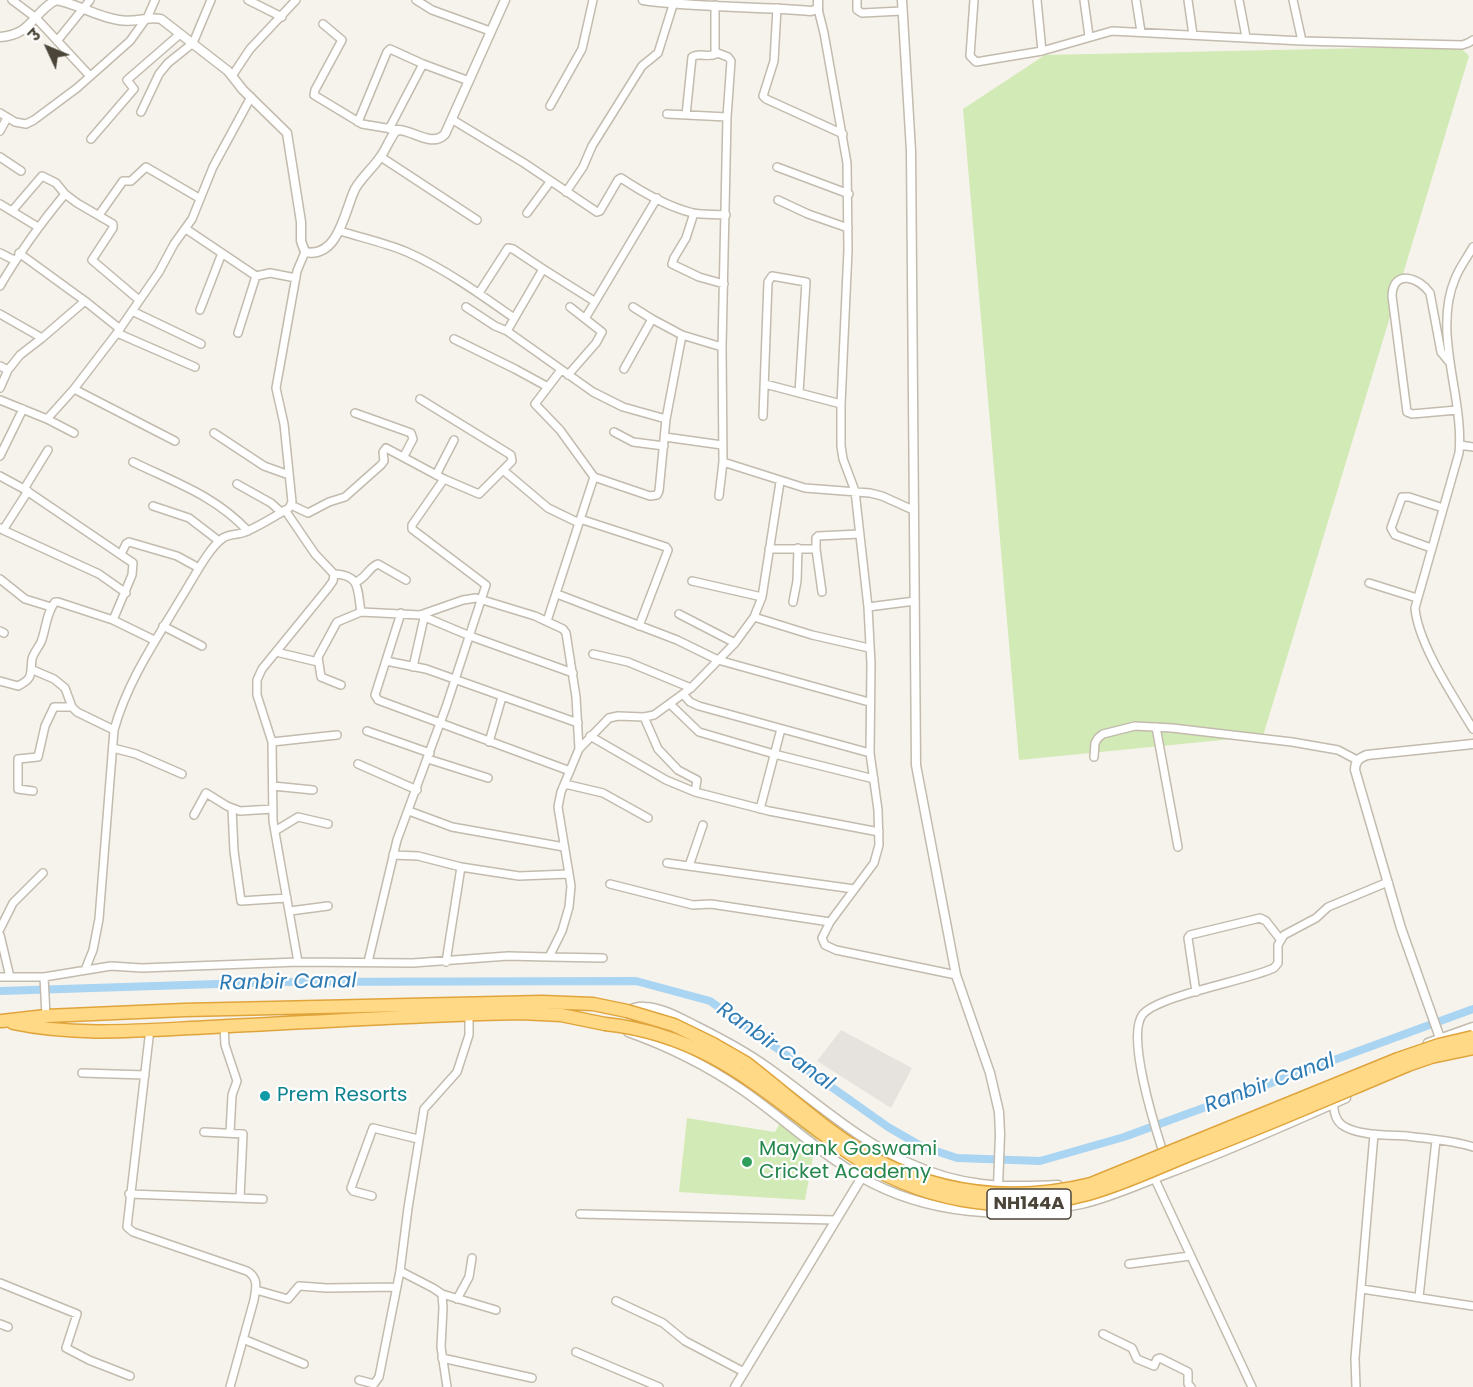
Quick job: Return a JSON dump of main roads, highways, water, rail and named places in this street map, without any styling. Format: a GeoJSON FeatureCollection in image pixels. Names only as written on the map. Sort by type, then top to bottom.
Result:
{"type":"FeatureCollection","features":[{"type":"Feature","properties":{"kind":"highway","name":"NH144A"},"geometry":{"type":"LineString","coordinates":[[1,1021],[46,1016],[346,1005],[542,1002],[593,1004],[674,1024],[731,1054],[842,1137],[877,1160],[920,1179],[947,1187],[993,1194],[1048,1192],[1090,1184],[1398,1059],[1439,1045],[1473,1039]]}},
{"type":"Feature","properties":{"kind":"highway","name":"NH144A"},"geometry":{"type":"LineString","coordinates":[[1,1021],[53,1030],[150,1029],[470,1014],[543,1013],[605,1024],[667,1036],[727,1065],[861,1161],[908,1186],[959,1200],[1003,1205],[1047,1202],[1088,1194],[1218,1144],[1408,1065],[1473,1048]]}},
{"type":"Feature","properties":{"kind":"waterway","name":"Ranbir Canal"},"geometry":{"type":"LineString","coordinates":[[0,991],[279,982],[636,981],[710,1001],[888,1127],[921,1146],[957,1158],[1040,1161],[1124,1137],[1473,1009]]}},
{"type":"Feature","properties":{"kind":"place","name":"Prem Resorts"},"geometry":{"type":"Point","coordinates":[265,1096]}},
{"type":"Feature","properties":{"kind":"place","name":"Mayank Goswami Cricket Academy"},"geometry":{"type":"Point","coordinates":[747,1162]}}]}
